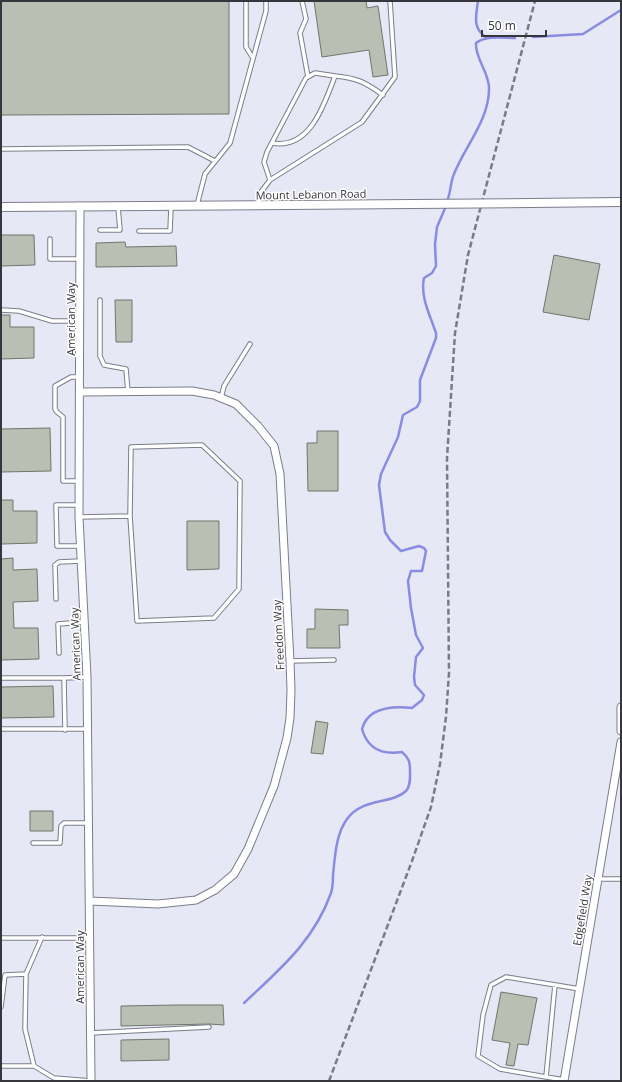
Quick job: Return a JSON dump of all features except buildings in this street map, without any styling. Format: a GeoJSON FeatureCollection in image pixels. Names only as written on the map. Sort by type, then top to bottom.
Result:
{"type":"FeatureCollection","features":[{"type":"Feature","properties":{"kind":"street","name":"Mount Lebanon Road"},"geometry":{"type":"LineString","coordinates":[[1,207],[621,202]]}},
{"type":"Feature","properties":{"kind":"street","name":"American Way"},"geometry":{"type":"LineString","coordinates":[[80,206],[80,517],[87,677],[91,1080]]}},
{"type":"Feature","properties":{"kind":"street","name":"Freedom Way"},"geometry":{"type":"LineString","coordinates":[[81,392],[192,391],[214,395],[236,404],[252,419],[274,446],[280,474],[292,690],[287,738],[274,786],[248,848],[234,874],[215,890],[196,900],[158,904],[90,901]]}},
{"type":"Feature","properties":{"kind":"street"},"geometry":{"type":"LineString","coordinates":[[621,707],[621,731]]}},
{"type":"Feature","properties":{"kind":"street","name":"Edgefield Way"},"geometry":{"type":"LineString","coordinates":[[564,1081],[621,742]]}},
{"type":"Feature","properties":{"kind":"lane"},"geometry":{"type":"LineString","coordinates":[[246,1],[246,47],[253,58]]}},
{"type":"Feature","properties":{"kind":"lane"},"geometry":{"type":"LineString","coordinates":[[197,206],[205,174],[230,143],[266,11],[266,1]]}},
{"type":"Feature","properties":{"kind":"lane"},"geometry":{"type":"LineString","coordinates":[[302,1],[306,19],[300,33],[308,77]]}},
{"type":"Feature","properties":{"kind":"lane"},"geometry":{"type":"LineString","coordinates":[[258,205],[261,192],[270,180],[362,122],[395,77],[390,1]]}},
{"type":"Feature","properties":{"kind":"lane"},"geometry":{"type":"LineString","coordinates":[[270,180],[264,162],[272,143],[308,77],[315,73],[350,77],[364,81],[383,95]]}},
{"type":"Feature","properties":{"kind":"lane"},"geometry":{"type":"LineString","coordinates":[[272,143],[281,145],[294,142],[304,136],[324,107],[335,76]]}},
{"type":"Feature","properties":{"kind":"lane"},"geometry":{"type":"LineString","coordinates":[[1,149],[188,147],[216,161]]}},
{"type":"Feature","properties":{"kind":"lane"},"geometry":{"type":"LineString","coordinates":[[100,230],[120,230],[118,206]]}},
{"type":"Feature","properties":{"kind":"lane"},"geometry":{"type":"LineString","coordinates":[[139,231],[170,231],[171,206]]}},
{"type":"Feature","properties":{"kind":"lane"},"geometry":{"type":"LineString","coordinates":[[50,239],[50,260],[80,259]]}},
{"type":"Feature","properties":{"kind":"lane"},"geometry":{"type":"LineString","coordinates":[[100,300],[100,356],[104,365],[126,369],[128,392]]}},
{"type":"Feature","properties":{"kind":"lane"},"geometry":{"type":"LineString","coordinates":[[1,310],[19,311],[52,321],[80,321]]}},
{"type":"Feature","properties":{"kind":"lane"},"geometry":{"type":"LineString","coordinates":[[221,398],[224,386],[250,344]]}},
{"type":"Feature","properties":{"kind":"lane"},"geometry":{"type":"LineString","coordinates":[[80,481],[63,481],[63,417],[55,409],[55,386],[71,377],[81,377]]}},
{"type":"Feature","properties":{"kind":"lane"},"geometry":{"type":"LineString","coordinates":[[202,445],[240,481],[239,589],[214,618],[137,620],[130,516],[131,447],[202,445]]}},
{"type":"Feature","properties":{"kind":"lane"},"geometry":{"type":"LineString","coordinates":[[80,505],[56,505],[56,546],[81,546]]}},
{"type":"Feature","properties":{"kind":"lane"},"geometry":{"type":"LineString","coordinates":[[80,517],[130,516]]}},
{"type":"Feature","properties":{"kind":"lane"},"geometry":{"type":"LineString","coordinates":[[56,599],[55,565],[59,562],[82,561]]}},
{"type":"Feature","properties":{"kind":"lane"},"geometry":{"type":"LineString","coordinates":[[60,653],[58,624],[85,622]]}},
{"type":"Feature","properties":{"kind":"lane"},"geometry":{"type":"LineString","coordinates":[[290,661],[334,660]]}},
{"type":"Feature","properties":{"kind":"lane"},"geometry":{"type":"LineString","coordinates":[[1,678],[87,677]]}},
{"type":"Feature","properties":{"kind":"lane"},"geometry":{"type":"LineString","coordinates":[[64,678],[65,730]]}},
{"type":"Feature","properties":{"kind":"lane"},"geometry":{"type":"LineString","coordinates":[[1,729],[88,729]]}},
{"type":"Feature","properties":{"kind":"lane"},"geometry":{"type":"LineString","coordinates":[[33,843],[60,843],[61,826],[64,823],[88,823]]}},
{"type":"Feature","properties":{"kind":"lane"},"geometry":{"type":"LineString","coordinates":[[598,879],[621,880]]}},
{"type":"Feature","properties":{"kind":"lane"},"geometry":{"type":"LineString","coordinates":[[34,1066],[25,1029],[26,974],[42,937]]}},
{"type":"Feature","properties":{"kind":"lane"},"geometry":{"type":"LineString","coordinates":[[1,938],[90,938]]}},
{"type":"Feature","properties":{"kind":"lane"},"geometry":{"type":"LineString","coordinates":[[1,1007],[5,975],[26,974]]}},
{"type":"Feature","properties":{"kind":"lane"},"geometry":{"type":"LineString","coordinates":[[564,1081],[500,1069],[478,1056],[483,1015],[491,985],[506,977],[580,989]]}},
{"type":"Feature","properties":{"kind":"lane"},"geometry":{"type":"LineString","coordinates":[[546,1077],[555,985]]}},
{"type":"Feature","properties":{"kind":"lane"},"geometry":{"type":"LineString","coordinates":[[90,1033],[209,1027]]}},
{"type":"Feature","properties":{"kind":"lane"},"geometry":{"type":"LineString","coordinates":[[1,1066],[34,1066],[54,1078],[65,1080],[91,1080]]}},
{"type":"Feature","properties":{"kind":"waterway"},"geometry":{"type":"LineString","coordinates":[[478,1],[476,22],[479,31],[487,38]]}},
{"type":"Feature","properties":{"kind":"waterway"},"geometry":{"type":"LineString","coordinates":[[533,37],[583,34],[621,10]]}},
{"type":"Feature","properties":{"kind":"waterway"},"geometry":{"type":"LineString","coordinates":[[447,201],[454,174],[486,110],[489,87],[486,75],[477,54],[476,43],[480,40],[490,38],[515,38]]}},
{"type":"Feature","properties":{"kind":"waterway"},"geometry":{"type":"LineString","coordinates":[[244,1003],[295,953],[315,926],[324,910],[333,886],[338,838],[347,819],[361,807],[393,798],[408,789],[410,765],[406,756],[402,752],[389,753],[377,750],[368,742],[362,729],[365,722],[375,712],[397,707],[412,708],[422,700],[424,695],[415,685],[414,677],[416,657],[423,648],[416,635],[408,581],[411,571],[422,571],[426,551],[424,548],[419,546],[401,551],[390,540],[385,532],[379,485],[381,474],[398,437],[403,415],[417,407],[420,401],[420,380],[436,338],[436,333],[424,299],[423,285],[424,278],[432,273],[436,266],[435,244],[437,227],[446,206]]}},
{"type":"Feature","properties":{"kind":"railway"},"geometry":{"type":"LineString","coordinates":[[329,1081],[431,807],[440,764],[446,717],[449,673],[447,458],[455,333],[468,255],[535,1]]}}]}
